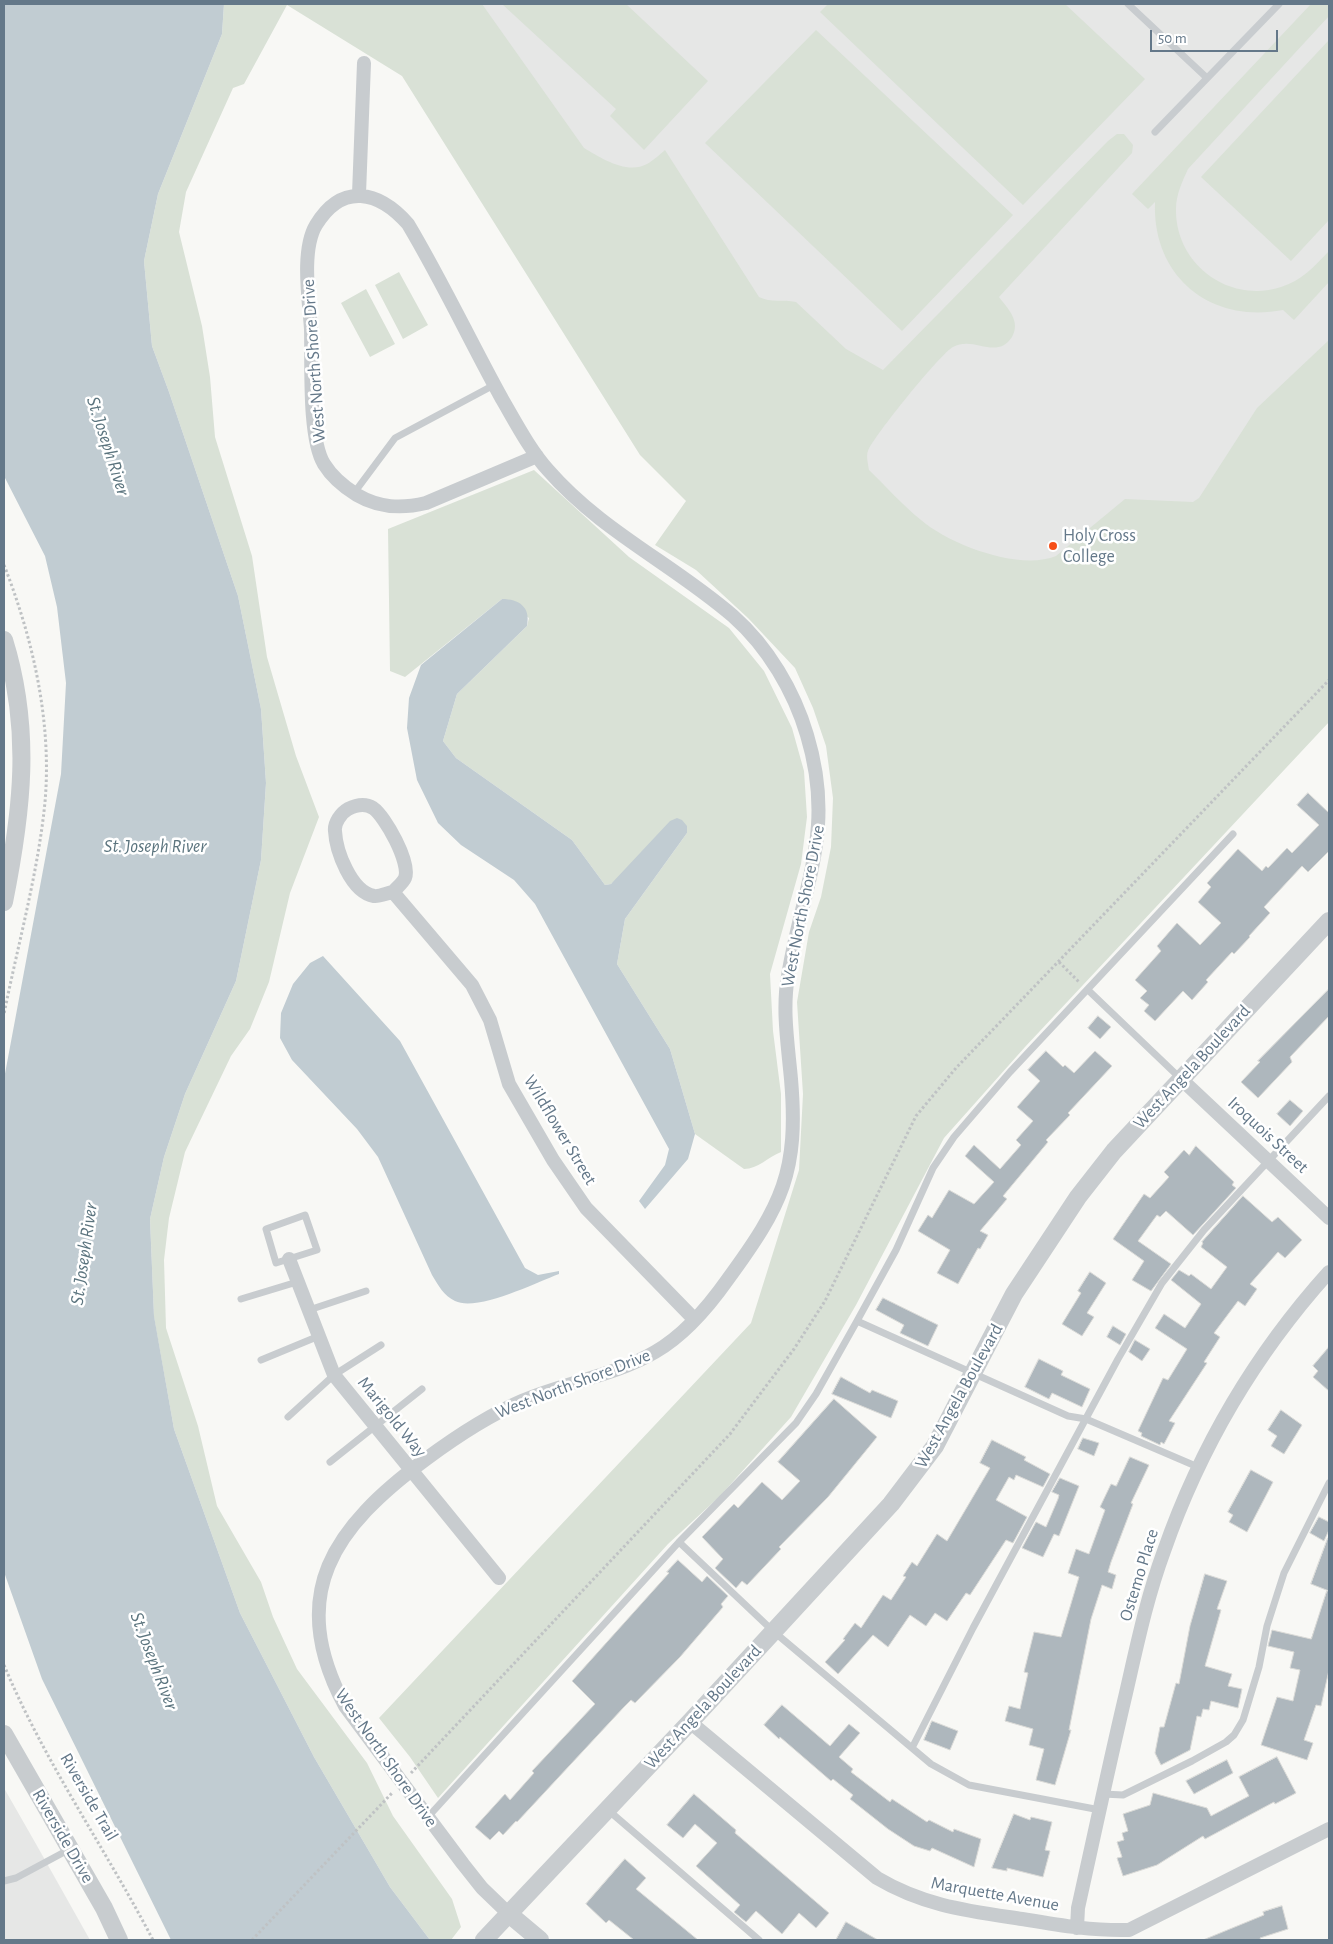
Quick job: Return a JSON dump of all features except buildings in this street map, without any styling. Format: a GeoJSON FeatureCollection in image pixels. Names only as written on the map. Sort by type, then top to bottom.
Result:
{"type":"FeatureCollection","features":[{"type":"Feature","properties":{"kind":"street"},"geometry":{"type":"LineString","coordinates":[[359,194],[364,63]]}},
{"type":"Feature","properties":{"kind":"street","name":"West North Shore Drive"},"geometry":{"type":"LineString","coordinates":[[537,456],[426,503],[411,506],[392,507],[370,503],[333,476],[323,462],[315,432],[308,244],[316,225],[327,211],[341,201],[359,194],[378,199],[397,212],[408,224],[494,385],[548,471],[595,517],[728,612],[752,637],[770,659],[796,706],[815,765],[820,813],[818,840],[787,979],[785,1003],[794,1117],[791,1161],[780,1196],[770,1217],[727,1281],[676,1338],[632,1365],[557,1387],[494,1413],[460,1434],[411,1470],[357,1518],[338,1546],[324,1578],[319,1604],[318,1630],[330,1678],[345,1706],[427,1818],[482,1888],[540,1940]]}},
{"type":"Feature","properties":{"kind":"street"},"geometry":{"type":"LineString","coordinates":[[4,640],[17,695],[23,762],[18,823],[4,902]]}},
{"type":"Feature","properties":{"kind":"street"},"geometry":{"type":"LineString","coordinates":[[359,804],[371,806],[381,814],[406,862],[405,878],[392,892],[374,896],[360,889],[347,874],[334,830],[338,818],[346,810],[359,804]]}},
{"type":"Feature","properties":{"kind":"street","name":"Wildflower Street"},"geometry":{"type":"LineString","coordinates":[[392,892],[472,985],[490,1020],[509,1084],[553,1160],[586,1208],[694,1319]]}},
{"type":"Feature","properties":{"kind":"street","name":"West Angela Boulevard"},"geometry":{"type":"LineString","coordinates":[[484,1940],[690,1722],[914,1477],[935,1446],[1014,1294],[1078,1197],[1114,1151],[1329,921]]}},
{"type":"Feature","properties":{"kind":"street","name":"Iroquois Street"},"geometry":{"type":"LineString","coordinates":[[1181,1079],[1329,1218]]}},
{"type":"Feature","properties":{"kind":"street","name":"Marigold Way"},"geometry":{"type":"LineString","coordinates":[[289,1259],[334,1375],[499,1578]]}},
{"type":"Feature","properties":{"kind":"street","name":"Ostemo Place"},"geometry":{"type":"LineString","coordinates":[[1077,1928],[1078,1908],[1103,1794],[1133,1661],[1155,1577],[1198,1466],[1218,1427],[1256,1366],[1285,1325],[1329,1272]]}},
{"type":"Feature","properties":{"kind":"street","name":"Marquette Avenue"},"geometry":{"type":"LineString","coordinates":[[690,1722],[856,1862],[896,1890],[923,1901],[949,1908],[1098,1931],[1128,1930],[1329,1829]]}},
{"type":"Feature","properties":{"kind":"street","name":"Riverside Drive"},"geometry":{"type":"LineString","coordinates":[[4,1734],[104,1908],[119,1940]]}},
{"type":"Feature","properties":{"kind":"lane"},"geometry":{"type":"LineString","coordinates":[[1128,4],[1207,78]]}},
{"type":"Feature","properties":{"kind":"lane"},"geometry":{"type":"LineString","coordinates":[[1155,132],[1278,4]]}},
{"type":"Feature","properties":{"kind":"lane"},"geometry":{"type":"LineString","coordinates":[[354,493],[395,438],[494,385]]}},
{"type":"Feature","properties":{"kind":"lane"},"geometry":{"type":"LineString","coordinates":[[427,1818],[679,1542],[796,1423],[816,1394],[857,1321],[896,1250],[933,1168],[954,1137],[1010,1072],[1233,834]]}},
{"type":"Feature","properties":{"kind":"lane"},"geometry":{"type":"LineString","coordinates":[[1088,990],[1181,1079]]}},
{"type":"Feature","properties":{"kind":"lane"},"geometry":{"type":"LineString","coordinates":[[912,1748],[973,1628],[1162,1283],[1204,1230],[1329,1096]]}},
{"type":"Feature","properties":{"kind":"lane"},"geometry":{"type":"LineString","coordinates":[[305,1215],[317,1250],[289,1259],[276,1263],[266,1229],[305,1215]]}},
{"type":"Feature","properties":{"kind":"lane"},"geometry":{"type":"LineString","coordinates":[[241,1298],[298,1282]]}},
{"type":"Feature","properties":{"kind":"lane"},"geometry":{"type":"LineString","coordinates":[[309,1310],[366,1291]]}},
{"type":"Feature","properties":{"kind":"lane"},"geometry":{"type":"LineString","coordinates":[[857,1321],[1068,1416],[1086,1419],[1198,1466]]}},
{"type":"Feature","properties":{"kind":"lane"},"geometry":{"type":"LineString","coordinates":[[261,1360],[319,1336]]}},
{"type":"Feature","properties":{"kind":"lane"},"geometry":{"type":"LineString","coordinates":[[288,1417],[334,1375],[381,1345]]}},
{"type":"Feature","properties":{"kind":"lane"},"geometry":{"type":"LineString","coordinates":[[330,1462],[422,1389]]}},
{"type":"Feature","properties":{"kind":"lane"},"geometry":{"type":"LineString","coordinates":[[1103,1794],[1123,1795],[1192,1762],[1226,1742],[1234,1735],[1243,1720],[1259,1667],[1272,1609],[1284,1573],[1329,1483]]}},
{"type":"Feature","properties":{"kind":"lane"},"geometry":{"type":"LineString","coordinates":[[679,1542],[773,1631],[931,1764],[969,1785],[1100,1810]]}},
{"type":"Feature","properties":{"kind":"lane"},"geometry":{"type":"LineString","coordinates":[[607,1810],[759,1940]]}},
{"type":"Feature","properties":{"kind":"lane"},"geometry":{"type":"LineString","coordinates":[[4,1881],[16,1878],[70,1848]]}},
{"type":"Feature","properties":{"kind":"path"},"geometry":{"type":"LineString","coordinates":[[413,1772],[730,1434],[783,1363],[825,1301],[916,1116],[956,1068],[1329,680]]}},
{"type":"Feature","properties":{"kind":"path"},"geometry":{"type":"LineString","coordinates":[[1059,962],[1088,990]]}},
{"type":"Feature","properties":{"kind":"path","name":"Riverside Trail"},"geometry":{"type":"LineString","coordinates":[[4,1665],[34,1729],[128,1892],[153,1940]]}},
{"type":"Feature","properties":{"kind":"path"},"geometry":{"type":"LineString","coordinates":[[252,1940],[393,1792]]}},
{"type":"Feature","properties":{"kind":"shaded area"},"geometry":{"type":"Polygon","coordinates":[[[224,4],[482,4],[584,148],[614,164],[631,168],[647,164],[665,150],[759,297],[768,300],[796,302],[846,349],[883,370],[1108,141],[1117,134],[1124,134],[1133,145],[1132,153],[999,297],[1014,320],[1015,326],[1012,337],[1006,344],[999,347],[992,348],[961,344],[953,347],[935,364],[908,396],[867,453],[869,470],[914,514],[949,538],[986,553],[1005,558],[1041,560],[1056,556],[1125,499],[1193,502],[1199,498],[1257,408],[1329,340],[1329,722],[1025,1047],[944,1138],[856,1305],[791,1417],[720,1496],[668,1544],[438,1798],[410,1757],[379,1718],[751,1323],[799,1170],[803,1094],[797,1002],[809,932],[821,897],[831,847],[833,798],[826,746],[813,708],[795,668],[748,618],[696,570],[655,545],[686,501],[640,455],[402,76],[287,5],[244,84],[233,88],[186,192],[179,232],[202,326],[210,377],[215,437],[252,556],[267,657],[296,756],[319,817],[290,893],[269,982],[250,1029],[231,1056],[185,1152],[169,1218],[164,1260],[166,1328],[198,1426],[217,1506],[261,1582],[273,1617],[297,1669],[367,1763],[393,1816],[452,1899],[461,1927],[451,1940],[430,1940],[390,1887],[314,1757],[240,1613],[174,1429],[154,1317],[150,1219],[164,1157],[185,1094],[236,981],[261,860],[266,783],[261,709],[238,596],[152,346],[144,261],[158,194],[222,34],[224,4]]]}},
{"type":"Feature","properties":{"kind":"shaded area","name":"Holy Cross College"},"geometry":{"type":"Polygon","coordinates":[[[433,4],[1329,4],[1329,627],[915,828],[433,4]]]}},
{"type":"Feature","properties":{"kind":"shaded area"},"geometry":{"type":"Polygon","coordinates":[[[502,4],[626,4],[708,81],[644,150],[610,116],[616,109],[502,4]]]}},
{"type":"Feature","properties":{"kind":"shaded area"},"geometry":{"type":"Polygon","coordinates":[[[828,4],[1065,4],[1145,79],[1023,205],[820,12],[828,4]]]}},
{"type":"Feature","properties":{"kind":"shaded area"},"geometry":{"type":"Polygon","coordinates":[[[1311,4],[1329,4],[1329,16],[1188,169],[1176,204],[1178,229],[1185,247],[1195,262],[1209,275],[1225,284],[1243,290],[1262,291],[1281,287],[1295,281],[1329,251],[1329,282],[1294,320],[1283,310],[1257,312],[1232,310],[1210,302],[1191,289],[1175,273],[1164,252],[1157,229],[1155,202],[1148,209],[1132,194],[1311,4]]]}},
{"type":"Feature","properties":{"kind":"shaded area"},"geometry":{"type":"Polygon","coordinates":[[[816,30],[1013,215],[902,331],[705,143],[816,30]]]}},
{"type":"Feature","properties":{"kind":"shaded area"},"geometry":{"type":"Polygon","coordinates":[[[1329,40],[1329,220],[1291,261],[1201,177],[1329,40]]]}},
{"type":"Feature","properties":{"kind":"shaded area"},"geometry":{"type":"Polygon","coordinates":[[[399,272],[428,325],[403,339],[375,285],[399,272]]]}},
{"type":"Feature","properties":{"kind":"shaded area"},"geometry":{"type":"Polygon","coordinates":[[[366,289],[395,344],[370,357],[341,303],[366,289]]]}},
{"type":"Feature","properties":{"kind":"shaded area"},"geometry":{"type":"Polygon","coordinates":[[[534,470],[629,557],[729,628],[764,671],[792,728],[804,771],[807,817],[801,864],[770,974],[773,1031],[781,1094],[781,1152],[754,1167],[744,1169],[695,1134],[670,1049],[617,964],[625,919],[687,833],[687,826],[611,884],[605,885],[572,840],[456,758],[443,741],[457,694],[527,626],[529,618],[502,599],[405,677],[390,671],[388,529],[534,470]]]}},
{"type":"Feature","properties":{"kind":"shaded area"},"geometry":{"type":"Polygon","coordinates":[[[4,1788],[36,1844],[90,1940],[4,1940],[4,1788]]]}},
{"type":"Feature","properties":{"kind":"water","name":"St. Joseph River"},"geometry":{"type":"Polygon","coordinates":[[[4,4],[224,4],[222,34],[158,194],[144,261],[152,346],[238,596],[261,709],[266,783],[261,860],[236,981],[185,1094],[164,1157],[150,1219],[154,1316],[174,1429],[240,1613],[314,1757],[390,1887],[430,1940],[171,1940],[42,1679],[4,1572],[4,1079],[61,774],[66,683],[57,607],[45,556],[4,476],[4,4]]]}},
{"type":"Feature","properties":{"kind":"water"},"geometry":{"type":"Polygon","coordinates":[[[502,599],[508,599],[522,605],[527,614],[527,626],[457,694],[443,741],[456,758],[572,840],[605,885],[611,884],[670,821],[677,818],[682,820],[687,826],[687,833],[625,919],[617,964],[670,1049],[695,1134],[688,1159],[645,1209],[639,1201],[665,1165],[669,1149],[535,904],[514,880],[461,845],[438,823],[417,780],[407,728],[409,698],[421,665],[502,599]]]}},
{"type":"Feature","properties":{"kind":"water"},"geometry":{"type":"Polygon","coordinates":[[[323,956],[400,1041],[525,1268],[538,1275],[559,1271],[559,1274],[506,1295],[477,1303],[455,1301],[442,1290],[432,1275],[378,1157],[357,1129],[292,1060],[280,1038],[281,1013],[293,984],[310,963],[323,956]]]}},
{"type":"Feature","properties":{"kind":"place","name":"Holy Cross College"},"geometry":{"type":"Point","coordinates":[1053,546]}}]}
